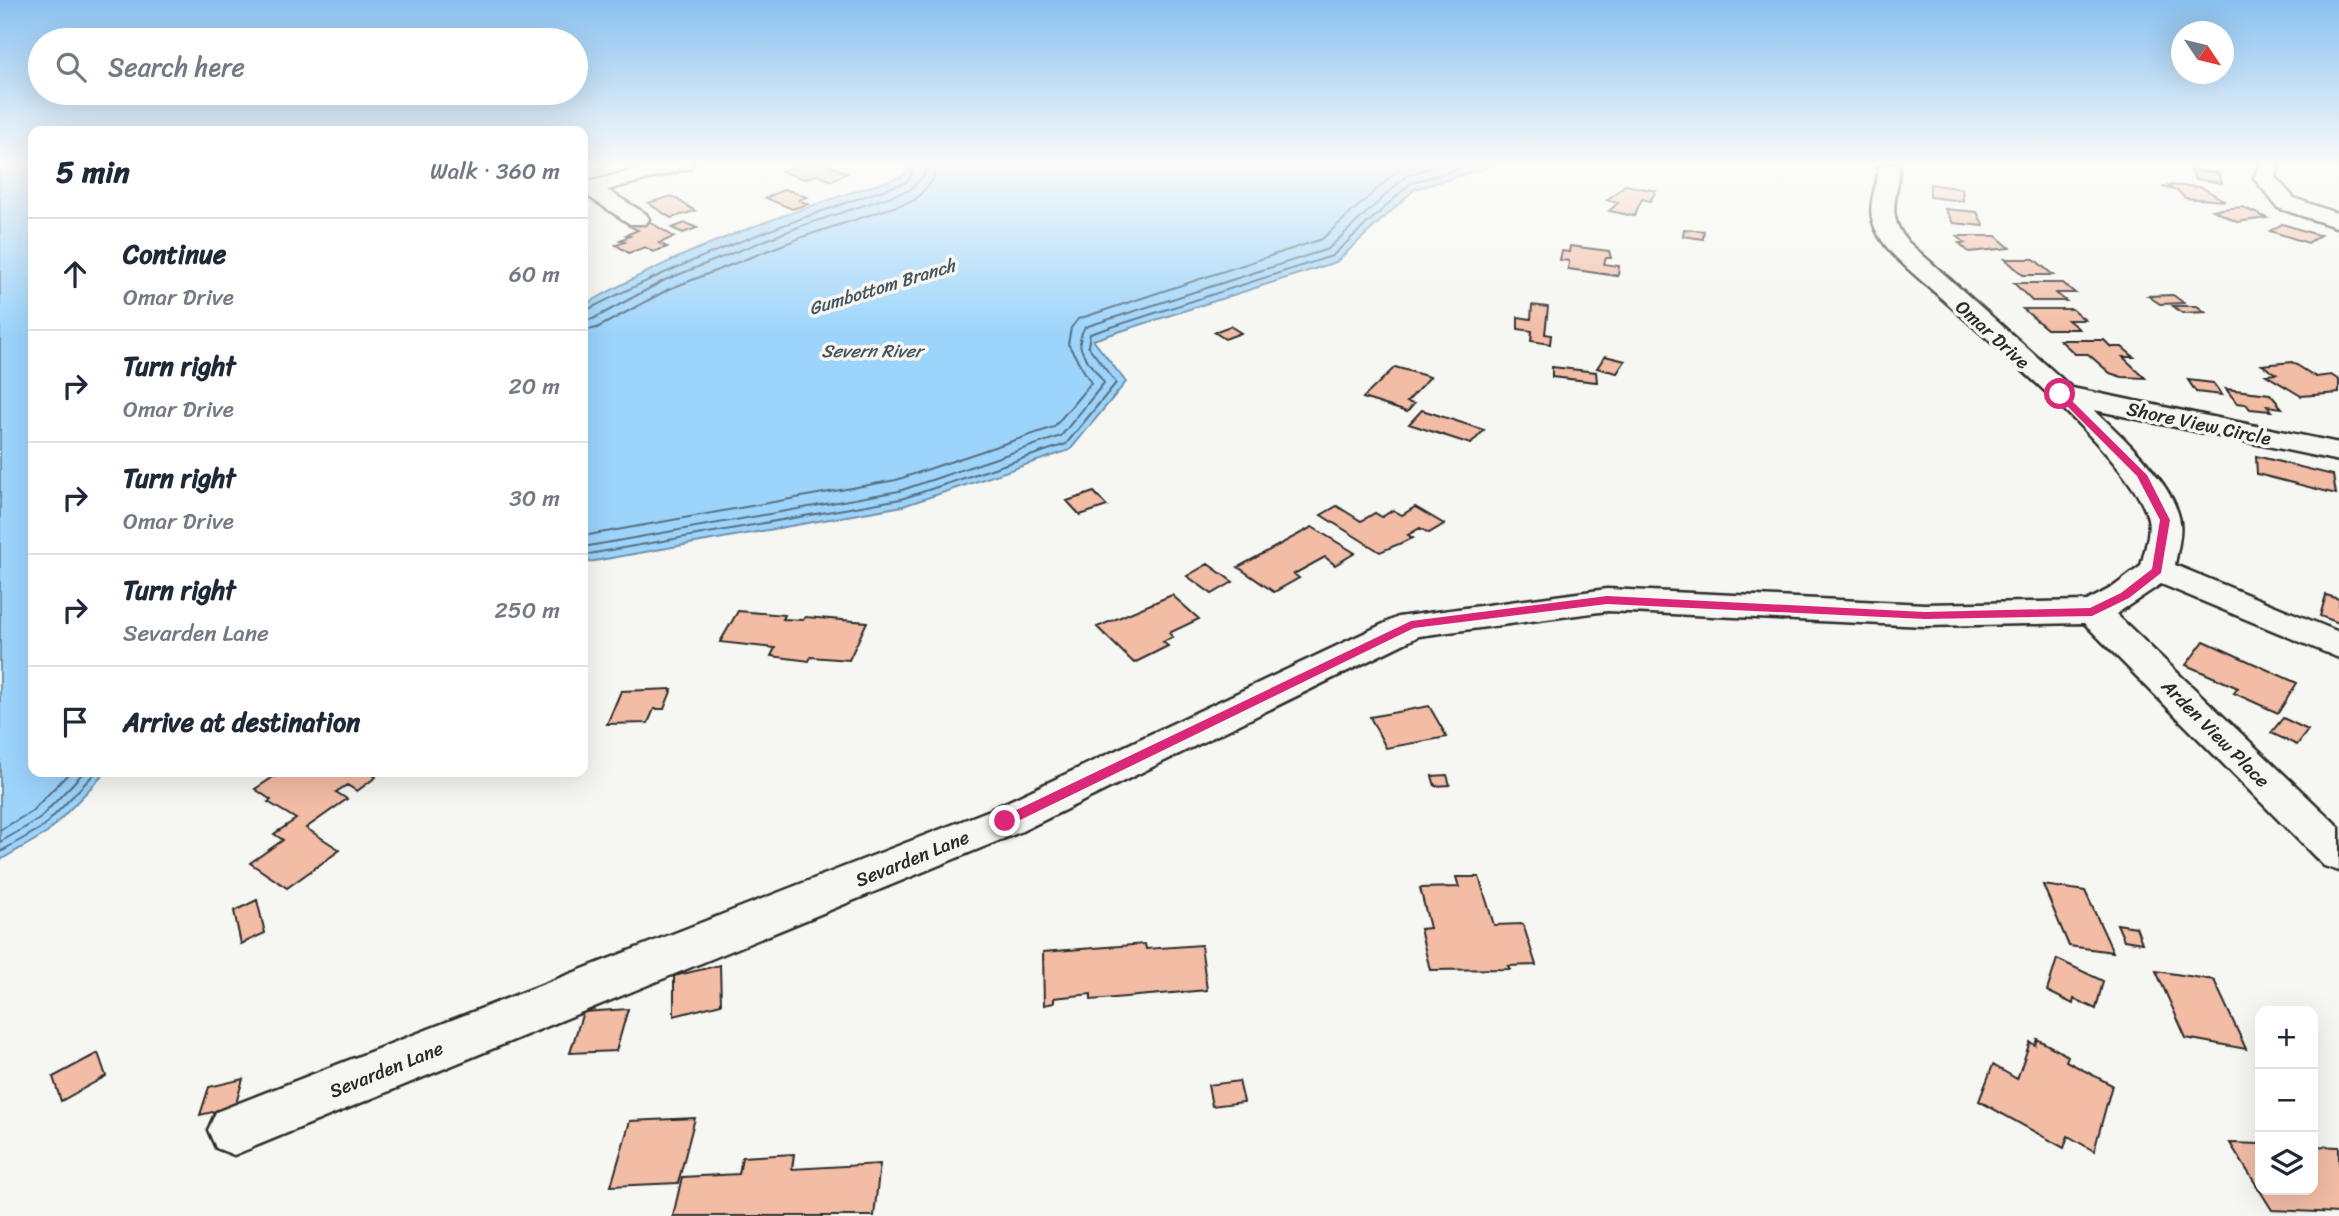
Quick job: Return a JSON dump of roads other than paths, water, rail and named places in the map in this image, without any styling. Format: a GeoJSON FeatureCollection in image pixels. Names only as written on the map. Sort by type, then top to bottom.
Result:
{"type":"FeatureCollection","features":[{"type":"Feature","properties":{"kind":"street","name":"Omar Drive"},"geometry":{"type":"LineString","coordinates":[[1886,221],[1889,233],[1932,277],[2060,394],[2142,475],[2165,520],[2157,570]]}},
{"type":"Feature","properties":{"kind":"street","name":"Shore View Circle"},"geometry":{"type":"LineString","coordinates":[[2060,394],[2332,448]]}},
{"type":"Feature","properties":{"kind":"street"},"geometry":{"type":"LineString","coordinates":[[2092,612],[2125,595],[2157,570],[2339,646]]}},
{"type":"Feature","properties":{"kind":"street","name":"Sevarden Lane"},"geometry":{"type":"LineString","coordinates":[[234,1130],[1005,821],[1411,625],[1607,600],[1925,615],[2092,612]]}},
{"type":"Feature","properties":{"kind":"street","name":"Arden View Place"},"geometry":{"type":"LineString","coordinates":[[2092,612],[2339,855]]}},
{"type":"Feature","properties":{"kind":"water"},"geometry":{"type":"Polygon","coordinates":[[[0,221],[28,221],[28,777],[101,777],[47,833],[0,860],[0,221]]]}},
{"type":"Feature","properties":{"kind":"water","name":"Severn River"},"geometry":{"type":"Polygon","coordinates":[[[770,221],[1381,221],[1336,262],[1093,340],[1126,382],[1070,450],[903,506],[588,562],[588,303],[659,266],[770,221]]]}},
{"type":"Feature","properties":{"kind":"water label","name":"Gumbottom Branch"},"geometry":{"type":"Point","coordinates":[882,287]}}]}
